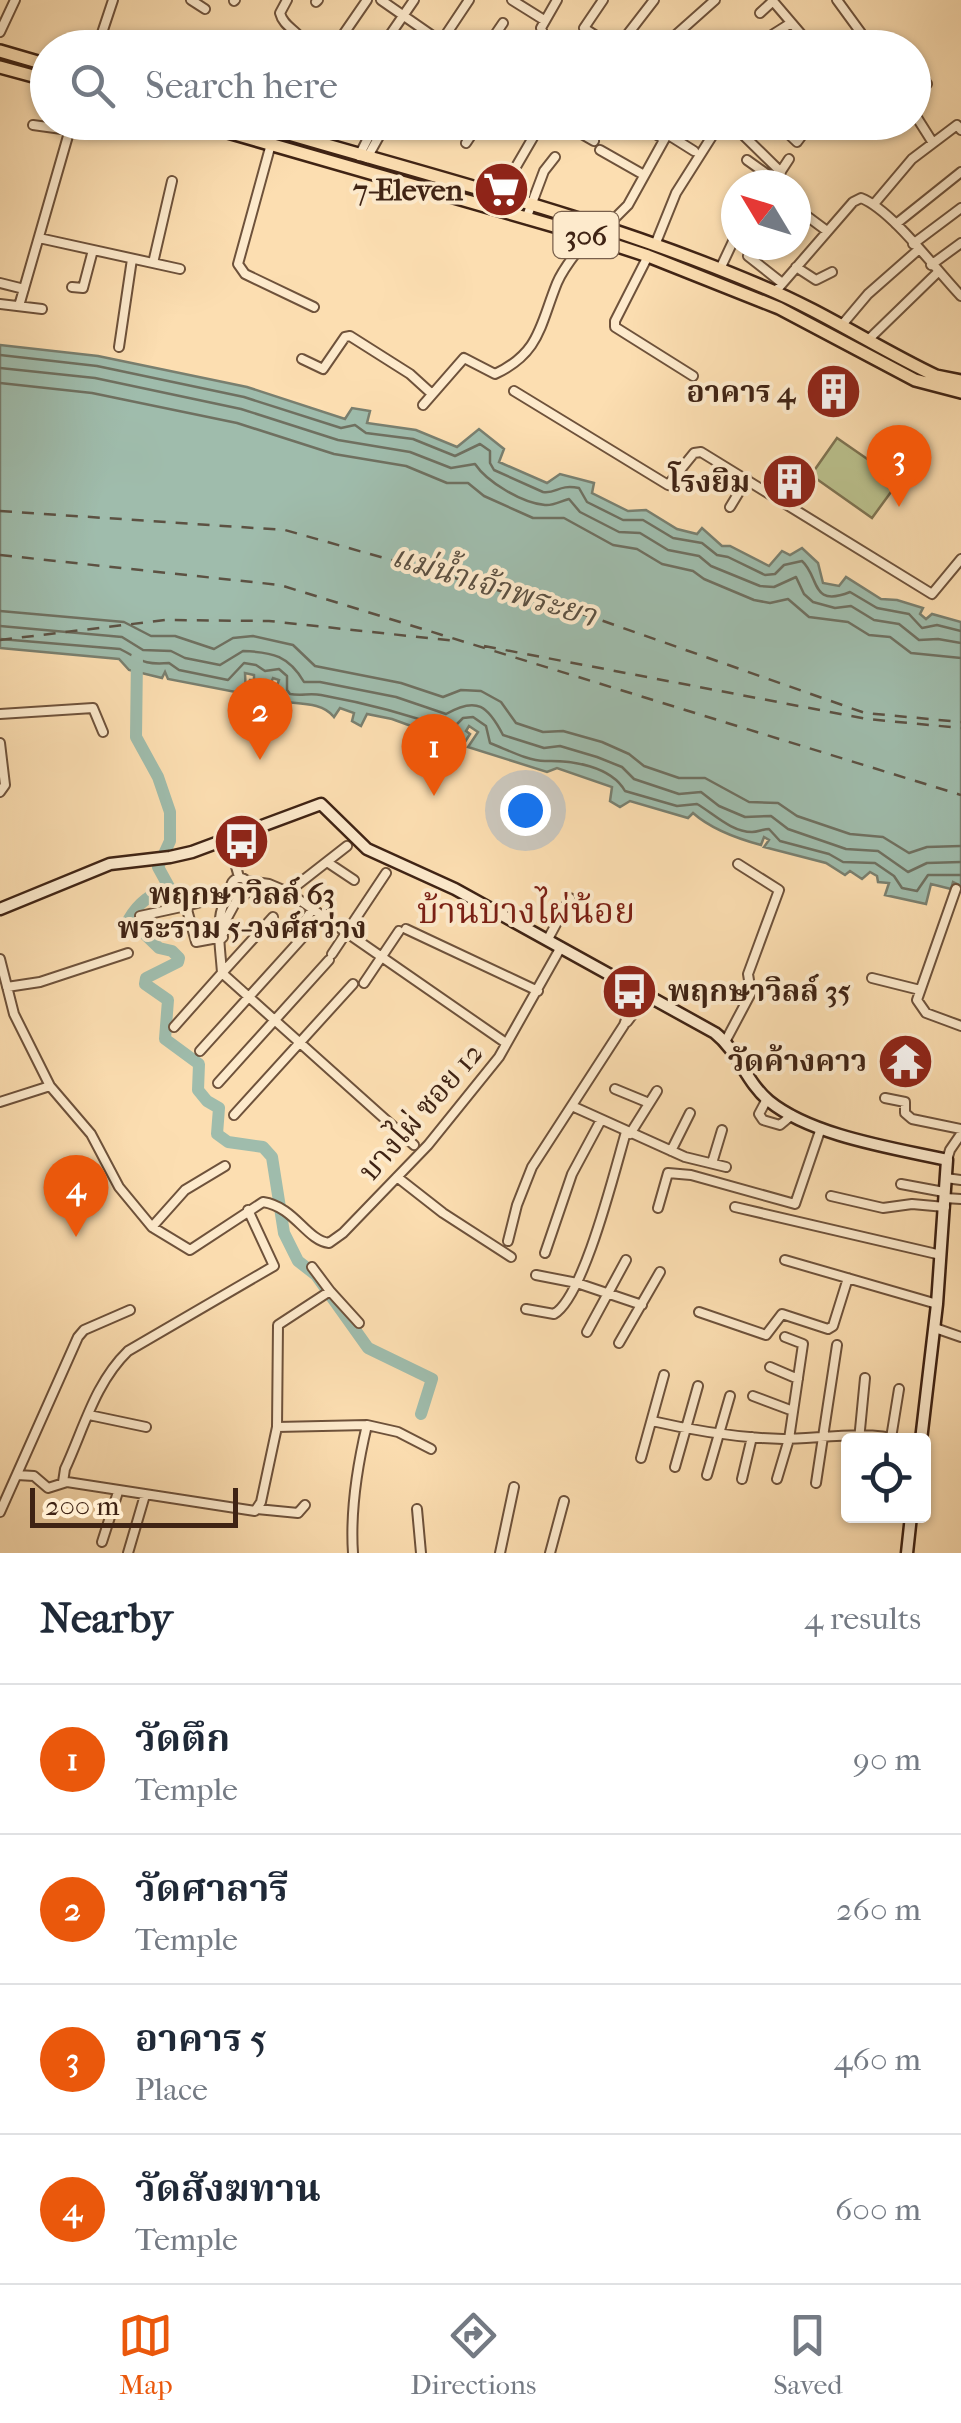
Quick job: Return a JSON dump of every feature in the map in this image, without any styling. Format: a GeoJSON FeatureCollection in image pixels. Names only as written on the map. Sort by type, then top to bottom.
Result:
{"type":"FeatureCollection","features":[{"type":"Feature","properties":{"kind":"main road"},"geometry":{"type":"LineString","coordinates":[[0,52],[30,60]]}},
{"type":"Feature","properties":{"kind":"main road"},"geometry":{"type":"LineString","coordinates":[[0,67],[30,75]]}},
{"type":"Feature","properties":{"kind":"main road","name":"306"},"geometry":{"type":"LineString","coordinates":[[257,140],[526,219],[553,219],[605,228],[779,308],[915,380],[961,392]]}},
{"type":"Feature","properties":{"kind":"main road","name":"306"},"geometry":{"type":"LineString","coordinates":[[318,140],[531,206],[589,236],[779,288],[936,376],[961,381]]}},
{"type":"Feature","properties":{"kind":"street"},"geometry":{"type":"LineString","coordinates":[[0,32],[15,0]]}},
{"type":"Feature","properties":{"kind":"street"},"geometry":{"type":"LineString","coordinates":[[103,30],[114,0]]}},
{"type":"Feature","properties":{"kind":"street"},"geometry":{"type":"LineString","coordinates":[[191,0],[205,9]]}},
{"type":"Feature","properties":{"kind":"street"},"geometry":{"type":"LineString","coordinates":[[288,0],[281,18],[294,30]]}},
{"type":"Feature","properties":{"kind":"street"},"geometry":{"type":"LineString","coordinates":[[346,30],[367,0]]}},
{"type":"Feature","properties":{"kind":"street"},"geometry":{"type":"LineString","coordinates":[[380,0],[422,30]]}},
{"type":"Feature","properties":{"kind":"street"},"geometry":{"type":"LineString","coordinates":[[393,30],[414,0]]}},
{"type":"Feature","properties":{"kind":"street"},"geometry":{"type":"LineString","coordinates":[[452,30],[470,0]]}},
{"type":"Feature","properties":{"kind":"street"},"geometry":{"type":"LineString","coordinates":[[512,0],[544,20]]}},
{"type":"Feature","properties":{"kind":"street"},"geometry":{"type":"LineString","coordinates":[[542,30],[557,0]]}},
{"type":"Feature","properties":{"kind":"street"},"geometry":{"type":"LineString","coordinates":[[587,30],[584,28],[603,0]]}},
{"type":"Feature","properties":{"kind":"street"},"geometry":{"type":"LineString","coordinates":[[630,30],[654,0]]}},
{"type":"Feature","properties":{"kind":"street"},"geometry":{"type":"LineString","coordinates":[[681,30],[714,0]]}},
{"type":"Feature","properties":{"kind":"street"},"geometry":{"type":"LineString","coordinates":[[837,0],[859,30]]}},
{"type":"Feature","properties":{"kind":"street"},"geometry":{"type":"LineString","coordinates":[[760,12],[773,1],[798,30]]}},
{"type":"Feature","properties":{"kind":"street"},"geometry":{"type":"LineString","coordinates":[[780,30],[792,22]]}},
{"type":"Feature","properties":{"kind":"street"},"geometry":{"type":"LineString","coordinates":[[498,30],[503,23]]}},
{"type":"Feature","properties":{"kind":"street"},"geometry":{"type":"LineString","coordinates":[[874,204],[912,159],[960,125]]}},
{"type":"Feature","properties":{"kind":"street"},"geometry":{"type":"LineString","coordinates":[[19,306],[67,140]]}},
{"type":"Feature","properties":{"kind":"street"},"geometry":{"type":"LineString","coordinates":[[363,157],[369,140]]}},
{"type":"Feature","properties":{"kind":"street"},"geometry":{"type":"LineString","coordinates":[[363,157],[375,140]]}},
{"type":"Feature","properties":{"kind":"street"},"geometry":{"type":"LineString","coordinates":[[499,196],[532,140]]}},
{"type":"Feature","properties":{"kind":"street"},"geometry":{"type":"LineString","coordinates":[[588,140],[644,175]]}},
{"type":"Feature","properties":{"kind":"street"},"geometry":{"type":"LineString","coordinates":[[605,228],[628,205],[663,140]]}},
{"type":"Feature","properties":{"kind":"street"},"geometry":{"type":"LineString","coordinates":[[673,140],[694,151]]}},
{"type":"Feature","properties":{"kind":"street"},"geometry":{"type":"LineString","coordinates":[[693,376],[615,327],[676,194],[710,140]]}},
{"type":"Feature","properties":{"kind":"street"},"geometry":{"type":"LineString","coordinates":[[746,140],[769,170]]}},
{"type":"Feature","properties":{"kind":"street"},"geometry":{"type":"LineString","coordinates":[[271,144],[238,264],[246,274],[314,307]]}},
{"type":"Feature","properties":{"kind":"street"},"geometry":{"type":"LineString","coordinates":[[526,219],[544,171],[555,157]]}},
{"type":"Feature","properties":{"kind":"street"},"geometry":{"type":"LineString","coordinates":[[782,170],[789,159]]}},
{"type":"Feature","properties":{"kind":"street"},"geometry":{"type":"LineString","coordinates":[[747,160],[762,170]]}},
{"type":"Feature","properties":{"kind":"street"},"geometry":{"type":"LineString","coordinates":[[896,224],[961,172]]}},
{"type":"Feature","properties":{"kind":"street"},"geometry":{"type":"LineString","coordinates":[[153,263],[172,182]]}},
{"type":"Feature","properties":{"kind":"street"},"geometry":{"type":"LineString","coordinates":[[752,260],[779,288],[858,199],[866,198],[959,289]]}},
{"type":"Feature","properties":{"kind":"street"},"geometry":{"type":"LineString","coordinates":[[841,326],[915,247],[961,208]]}},
{"type":"Feature","properties":{"kind":"street"},"geometry":{"type":"LineString","coordinates":[[811,220],[827,232]]}},
{"type":"Feature","properties":{"kind":"street"},"geometry":{"type":"LineString","coordinates":[[423,405],[464,358],[495,374],[523,357],[536,340],[559,278],[589,236]]}},
{"type":"Feature","properties":{"kind":"street"},"geometry":{"type":"LineString","coordinates":[[39,238],[180,269]]}},
{"type":"Feature","properties":{"kind":"street"},"geometry":{"type":"LineString","coordinates":[[868,340],[961,243]]}},
{"type":"Feature","properties":{"kind":"street"},"geometry":{"type":"LineString","coordinates":[[72,287],[83,288],[93,250]]}},
{"type":"Feature","properties":{"kind":"street"},"geometry":{"type":"LineString","coordinates":[[119,347],[132,259]]}},
{"type":"Feature","properties":{"kind":"street"},"geometry":{"type":"LineString","coordinates":[[720,270],[725,260]]}},
{"type":"Feature","properties":{"kind":"street"},"geometry":{"type":"LineString","coordinates":[[796,267],[816,280],[832,272]]}},
{"type":"Feature","properties":{"kind":"street"},"geometry":{"type":"LineString","coordinates":[[0,283],[24,289]]}},
{"type":"Feature","properties":{"kind":"street"},"geometry":{"type":"LineString","coordinates":[[0,304],[42,309]]}},
{"type":"Feature","properties":{"kind":"street"},"geometry":{"type":"LineString","coordinates":[[302,359],[322,369],[345,337],[350,336],[410,374],[432,394]]}},
{"type":"Feature","properties":{"kind":"street"},"geometry":{"type":"LineString","coordinates":[[514,391],[664,483],[674,481],[698,452],[747,478],[932,594],[961,559]]}},
{"type":"Feature","properties":{"kind":"street"},"geometry":{"type":"LineString","coordinates":[[730,507],[747,478]]}},
{"type":"Feature","properties":{"kind":"street"},"geometry":{"type":"LineString","coordinates":[[0,714],[93,708],[102,732]]}},
{"type":"Feature","properties":{"kind":"street"},"geometry":{"type":"LineString","coordinates":[[0,742],[5,785],[0,792]]}},
{"type":"Feature","properties":{"kind":"street"},"geometry":{"type":"LineString","coordinates":[[0,910],[110,864],[170,858],[324,805],[367,849],[441,882],[548,939],[725,1042],[767,1099],[792,1115],[822,1128],[947,1160]]}},
{"type":"Feature","properties":{"kind":"street"},"geometry":{"type":"LineString","coordinates":[[228,839],[246,883]]}},
{"type":"Feature","properties":{"kind":"street"},"geometry":{"type":"LineString","coordinates":[[288,895],[347,846]]}},
{"type":"Feature","properties":{"kind":"street"},"geometry":{"type":"LineString","coordinates":[[327,862],[354,880]]}},
{"type":"Feature","properties":{"kind":"street"},"geometry":{"type":"LineString","coordinates":[[725,1042],[750,993],[748,974],[779,890],[738,864]]}},
{"type":"Feature","properties":{"kind":"street"},"geometry":{"type":"LineString","coordinates":[[218,1083],[331,957],[386,873]]}},
{"type":"Feature","properties":{"kind":"street"},"geometry":{"type":"LineString","coordinates":[[414,1146],[222,973],[218,919],[233,881],[269,884],[288,895],[502,1042]]}},
{"type":"Feature","properties":{"kind":"street"},"geometry":{"type":"LineString","coordinates":[[220,941],[227,918],[246,883]]}},
{"type":"Feature","properties":{"kind":"street"},"geometry":{"type":"LineString","coordinates":[[231,888],[239,896]]}},
{"type":"Feature","properties":{"kind":"street"},"geometry":{"type":"LineString","coordinates":[[956,889],[917,1000],[923,1011],[961,1026]]}},
{"type":"Feature","properties":{"kind":"street"},"geometry":{"type":"LineString","coordinates":[[140,916],[216,898]]}},
{"type":"Feature","properties":{"kind":"street"},"geometry":{"type":"LineString","coordinates":[[548,939],[570,898]]}},
{"type":"Feature","properties":{"kind":"street"},"geometry":{"type":"LineString","coordinates":[[186,906],[194,940],[220,941]]}},
{"type":"Feature","properties":{"kind":"street"},"geometry":{"type":"LineString","coordinates":[[300,927],[312,910]]}},
{"type":"Feature","properties":{"kind":"street"},"geometry":{"type":"LineString","coordinates":[[174,1027],[273,916]]}},
{"type":"Feature","properties":{"kind":"street"},"geometry":{"type":"LineString","coordinates":[[364,983],[402,930],[538,990]]}},
{"type":"Feature","properties":{"kind":"street"},"geometry":{"type":"LineString","coordinates":[[200,1051],[303,938]]}},
{"type":"Feature","properties":{"kind":"street","name":"บางไผ่ ซอย 12"},"geometry":{"type":"LineString","coordinates":[[248,1210],[268,1202],[284,1208],[320,1242],[329,1243],[397,1178],[499,1057],[561,947]]}},
{"type":"Feature","properties":{"kind":"street"},"geometry":{"type":"LineString","coordinates":[[7,987],[40,982],[128,953]]}},
{"type":"Feature","properties":{"kind":"street"},"geometry":{"type":"LineString","coordinates":[[1,965],[18,1024],[50,1086],[91,1134],[120,1187],[152,1227],[190,1250],[248,1210],[274,1266],[128,1351],[99,1387],[63,1482]]}},
{"type":"Feature","properties":{"kind":"street"},"geometry":{"type":"LineString","coordinates":[[872,978],[920,990]]}},
{"type":"Feature","properties":{"kind":"street"},"geometry":{"type":"LineString","coordinates":[[234,1115],[353,984]]}},
{"type":"Feature","properties":{"kind":"street"},"geometry":{"type":"LineString","coordinates":[[624,1025],[637,988]]}},
{"type":"Feature","properties":{"kind":"street"},"geometry":{"type":"LineString","coordinates":[[508,1242],[524,1184],[543,1148],[648,994]]}},
{"type":"Feature","properties":{"kind":"street"},"geometry":{"type":"LineString","coordinates":[[0,1102],[50,1086]]}},
{"type":"Feature","properties":{"kind":"street"},"geometry":{"type":"LineString","coordinates":[[615,1089],[648,1103]]}},
{"type":"Feature","properties":{"kind":"street"},"geometry":{"type":"LineString","coordinates":[[526,1309],[557,1314],[576,1282],[628,1133],[657,1091]]}},
{"type":"Feature","properties":{"kind":"street"},"geometry":{"type":"LineString","coordinates":[[884,1098],[905,1102],[906,1113],[912,1118],[961,1132],[947,1160],[937,1304],[922,1433]]}},
{"type":"Feature","properties":{"kind":"street"},"geometry":{"type":"LineString","coordinates":[[767,1099],[759,1114],[762,1120],[780,1125],[792,1115]]}},
{"type":"Feature","properties":{"kind":"street"},"geometry":{"type":"LineString","coordinates":[[572,1106],[671,1151],[726,1167]]}},
{"type":"Feature","properties":{"kind":"street"},"geometry":{"type":"LineString","coordinates":[[671,1151],[690,1113]]}},
{"type":"Feature","properties":{"kind":"street"},"geometry":{"type":"LineString","coordinates":[[545,1253],[572,1174],[601,1120]]}},
{"type":"Feature","properties":{"kind":"street"},"geometry":{"type":"LineString","coordinates":[[658,1208],[668,1173],[691,1175],[796,1204],[822,1128]]}},
{"type":"Feature","properties":{"kind":"street"},"geometry":{"type":"LineString","coordinates":[[712,1164],[722,1130]]}},
{"type":"Feature","properties":{"kind":"street"},"geometry":{"type":"LineString","coordinates":[[152,1227],[185,1190],[225,1166]]}},
{"type":"Feature","properties":{"kind":"street"},"geometry":{"type":"LineString","coordinates":[[397,1178],[512,1257]]}},
{"type":"Feature","properties":{"kind":"street"},"geometry":{"type":"LineString","coordinates":[[946,1178],[961,1180]]}},
{"type":"Feature","properties":{"kind":"street"},"geometry":{"type":"LineString","coordinates":[[900,1184],[944,1199]]}},
{"type":"Feature","properties":{"kind":"street"},"geometry":{"type":"LineString","coordinates":[[831,1196],[884,1208],[961,1199]]}},
{"type":"Feature","properties":{"kind":"street"},"geometry":{"type":"LineString","coordinates":[[735,1206],[941,1254]]}},
{"type":"Feature","properties":{"kind":"street"},"geometry":{"type":"LineString","coordinates":[[588,1332],[626,1260]]}},
{"type":"Feature","properties":{"kind":"street"},"geometry":{"type":"LineString","coordinates":[[785,1260],[937,1304]]}},
{"type":"Feature","properties":{"kind":"street"},"geometry":{"type":"LineString","coordinates":[[312,1266],[327,1293],[360,1323]]}},
{"type":"Feature","properties":{"kind":"street"},"geometry":{"type":"LineString","coordinates":[[619,1343],[660,1272]]}},
{"type":"Feature","properties":{"kind":"street"},"geometry":{"type":"LineString","coordinates":[[536,1275],[576,1282],[642,1304]]}},
{"type":"Feature","properties":{"kind":"street"},"geometry":{"type":"LineString","coordinates":[[699,1312],[766,1335],[784,1314],[828,1329],[834,1326],[848,1278]]}},
{"type":"Feature","properties":{"kind":"street"},"geometry":{"type":"LineString","coordinates":[[257,1509],[277,1427],[276,1328],[327,1293]]}},
{"type":"Feature","properties":{"kind":"street"},"geometry":{"type":"LineString","coordinates":[[0,1512],[78,1337],[84,1330],[130,1310]]}},
{"type":"Feature","properties":{"kind":"street"},"geometry":{"type":"LineString","coordinates":[[934,1328],[961,1337]]}},
{"type":"Feature","properties":{"kind":"street"},"geometry":{"type":"LineString","coordinates":[[777,1480],[788,1439],[803,1341],[785,1337]]}},
{"type":"Feature","properties":{"kind":"street"},"geometry":{"type":"LineString","coordinates":[[816,1484],[837,1345]]}},
{"type":"Feature","properties":{"kind":"street"},"geometry":{"type":"LineString","coordinates":[[770,1367],[798,1379]]}},
{"type":"Feature","properties":{"kind":"street"},"geometry":{"type":"LineString","coordinates":[[641,1458],[664,1375]]}},
{"type":"Feature","properties":{"kind":"street"},"geometry":{"type":"LineString","coordinates":[[859,1433],[864,1378]]}},
{"type":"Feature","properties":{"kind":"street"},"geometry":{"type":"LineString","coordinates":[[676,1467],[698,1386]]}},
{"type":"Feature","properties":{"kind":"street"},"geometry":{"type":"LineString","coordinates":[[898,1389],[899,1433]]}},
{"type":"Feature","properties":{"kind":"street"},"geometry":{"type":"LineString","coordinates":[[707,1475],[730,1396]]}},
{"type":"Feature","properties":{"kind":"street"},"geometry":{"type":"LineString","coordinates":[[753,1396],[793,1411]]}},
{"type":"Feature","properties":{"kind":"street"},"geometry":{"type":"LineString","coordinates":[[89,1415],[146,1426]]}},
{"type":"Feature","properties":{"kind":"street"},"geometry":{"type":"LineString","coordinates":[[652,1421],[752,1437],[841,1438]]}},
{"type":"Feature","properties":{"kind":"street"},"geometry":{"type":"LineString","coordinates":[[277,1427],[366,1425],[398,1432],[431,1449]]}},
{"type":"Feature","properties":{"kind":"street"},"geometry":{"type":"LineString","coordinates":[[353,1553],[351,1528],[357,1462],[366,1425]]}},
{"type":"Feature","properties":{"kind":"street"},"geometry":{"type":"LineString","coordinates":[[742,1479],[752,1437]]}},
{"type":"Feature","properties":{"kind":"street"},"geometry":{"type":"LineString","coordinates":[[17,1475],[34,1476],[48,1488],[63,1482],[251,1511],[298,1513],[304,1505]]}},
{"type":"Feature","properties":{"kind":"street"},"geometry":{"type":"LineString","coordinates":[[500,1553],[514,1488]]}},
{"type":"Feature","properties":{"kind":"street"},"geometry":{"type":"LineString","coordinates":[[102,1542],[118,1492]]}},
{"type":"Feature","properties":{"kind":"street"},"geometry":{"type":"LineString","coordinates":[[128,1553],[144,1496]]}},
{"type":"Feature","properties":{"kind":"street"},"geometry":{"type":"LineString","coordinates":[[550,1553],[564,1501]]}},
{"type":"Feature","properties":{"kind":"street"},"geometry":{"type":"LineString","coordinates":[[417,1508],[421,1553]]}},
{"type":"Feature","properties":{"kind":"street"},"geometry":{"type":"LineString","coordinates":[[907,1553],[910,1523]]}},
{"type":"Feature","properties":{"kind":"green space"},"geometry":{"type":"Polygon","coordinates":[[[837,438],[899,481],[872,518],[811,475],[837,438]]]}},
{"type":"Feature","properties":{"kind":"water","name":"แม่น้ำเจ้าพระยา"},"geometry":{"type":"Polygon","coordinates":[[[0,345],[98,356],[247,387],[345,419],[352,408],[370,411],[367,423],[416,430],[457,447],[479,429],[504,449],[499,462],[547,483],[560,474],[594,483],[592,493],[628,511],[646,510],[677,529],[697,534],[702,528],[722,546],[730,546],[769,566],[782,551],[790,555],[802,548],[818,563],[823,583],[839,586],[846,577],[881,599],[923,608],[920,614],[926,619],[932,614],[961,622],[961,886],[953,882],[951,889],[931,884],[926,904],[885,895],[889,883],[878,882],[870,872],[862,879],[850,871],[845,875],[826,863],[764,847],[769,840],[764,837],[761,845],[733,836],[693,813],[688,818],[630,801],[620,807],[610,801],[612,787],[557,768],[547,772],[468,747],[478,732],[469,726],[466,731],[470,734],[463,745],[392,719],[367,714],[361,726],[352,721],[354,713],[340,708],[334,717],[314,705],[272,700],[279,680],[273,678],[264,699],[248,696],[254,675],[245,673],[246,694],[168,679],[165,672],[162,678],[129,670],[119,659],[0,648],[0,345]]]}},
{"type":"Feature","properties":{"kind":"waterway"},"geometry":{"type":"LineString","coordinates":[[137,657],[136,737],[158,777],[170,812],[170,841],[158,867],[169,887],[146,899],[129,919],[159,948],[172,951],[179,958],[146,978],[145,984],[168,1000],[165,1039],[199,1064],[198,1090],[219,1108],[217,1134],[228,1142],[263,1147],[272,1157],[284,1233],[298,1261],[316,1275],[368,1348],[432,1379],[421,1414]]}},
{"type":"Feature","properties":{"kind":"ferry route"},"geometry":{"type":"LineString","coordinates":[[0,511],[285,530],[589,616],[865,713],[961,722]]}},
{"type":"Feature","properties":{"kind":"ferry route"},"geometry":{"type":"LineString","coordinates":[[0,555],[280,585],[961,795]]}},
{"type":"Feature","properties":{"kind":"ferry route"},"geometry":{"type":"LineString","coordinates":[[0,640],[165,620],[269,621],[456,641]]}},
{"type":"Feature","properties":{"kind":"ferry route"},"geometry":{"type":"LineString","coordinates":[[484,646],[867,719],[961,728]]}},
{"type":"Feature","properties":{"kind":"place","name":"7-Eleven"},"geometry":{"type":"Point","coordinates":[502,190]}},
{"type":"Feature","properties":{"kind":"place","name":"อาคาร 4"},"geometry":{"type":"Point","coordinates":[834,392]}},
{"type":"Feature","properties":{"kind":"place","name":"โรงยิม"},"geometry":{"type":"Point","coordinates":[789,482]}},
{"type":"Feature","properties":{"kind":"place","name":"อาคาร 5"},"geometry":{"type":"Point","coordinates":[899,507]}},
{"type":"Feature","properties":{"kind":"place","name":"วัดศาลารี"},"geometry":{"type":"Point","coordinates":[260,760]}},
{"type":"Feature","properties":{"kind":"place","name":"วัดตึก"},"geometry":{"type":"Point","coordinates":[434,796]}},
{"type":"Feature","properties":{"kind":"place","name":"พฤกษาวิลล์ 63 พระราม 5-วงศ์สว่าง"},"geometry":{"type":"Point","coordinates":[242,842]}},
{"type":"Feature","properties":{"kind":"place","name":"พฤกษาวิลล์ 35"},"geometry":{"type":"Point","coordinates":[629,991]}},
{"type":"Feature","properties":{"kind":"place","name":"วัดค้างคาว"},"geometry":{"type":"Point","coordinates":[906,1061]}},
{"type":"Feature","properties":{"kind":"place","name":"วัดสังฆทาน"},"geometry":{"type":"Point","coordinates":[76,1237]}},
{"type":"Feature","properties":{"kind":"district","name":"บ้านบางไผ่น้อย"},"geometry":{"type":"Point","coordinates":[526,911]}}]}
